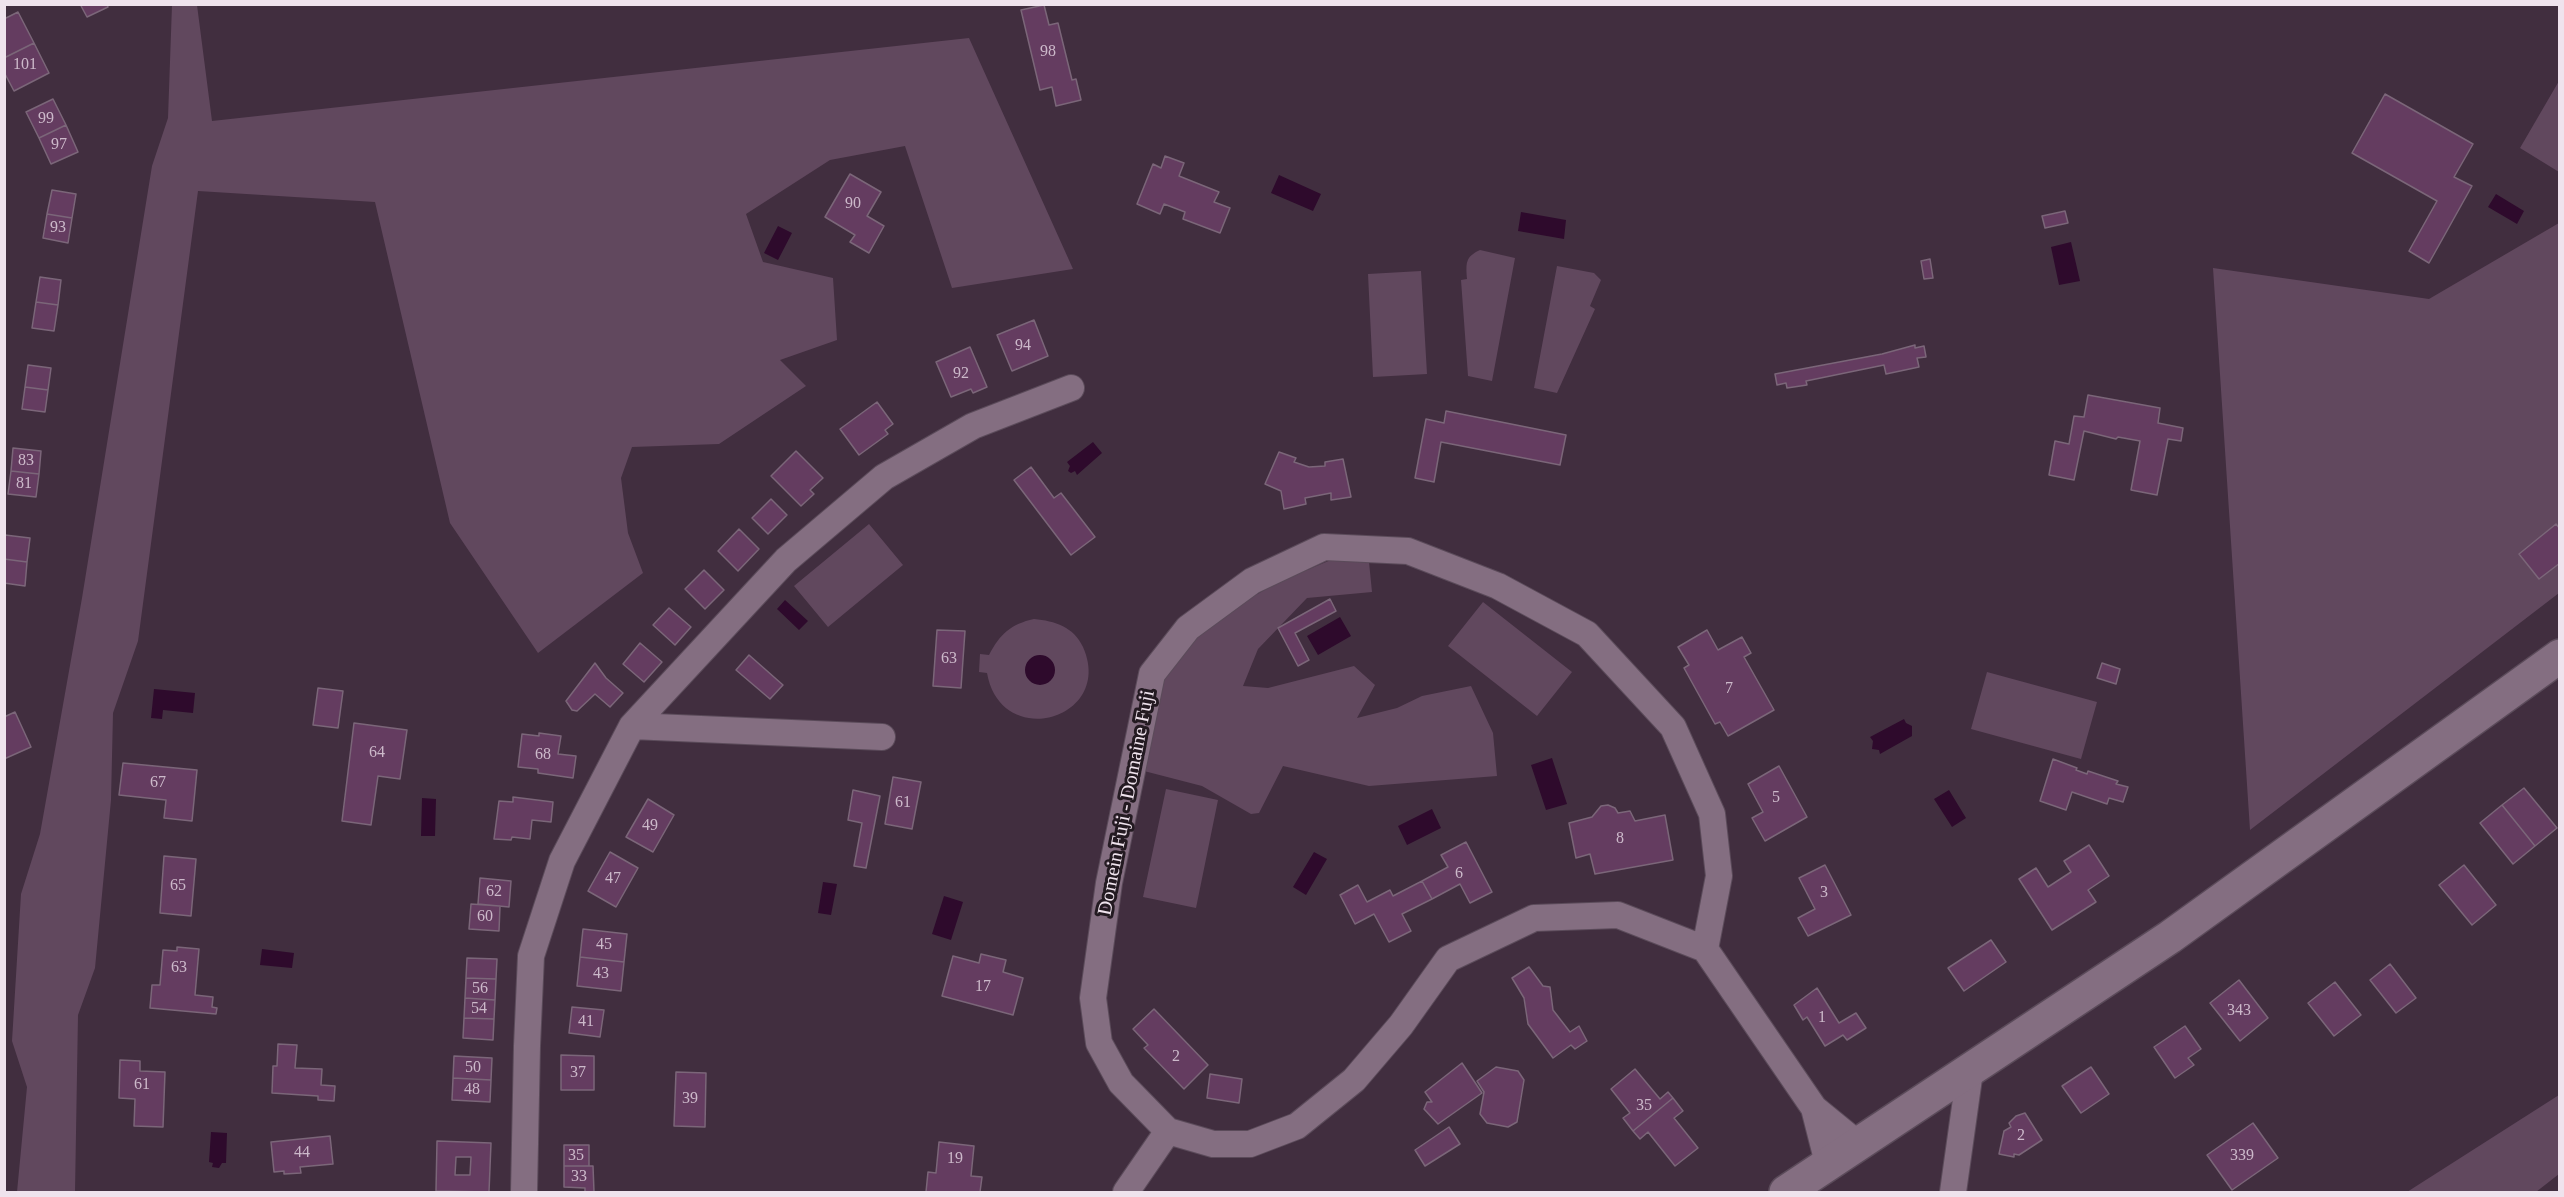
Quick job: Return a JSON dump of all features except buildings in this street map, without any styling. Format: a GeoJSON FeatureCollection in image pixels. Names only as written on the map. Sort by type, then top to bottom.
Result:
{"type":"FeatureCollection","features":[{"type":"Feature","properties":{"kind":"main road"},"geometry":{"type":"LineString","coordinates":[[1786,1192],[2170,937],[2559,656]]}},
{"type":"Feature","properties":{"kind":"street"},"geometry":{"type":"LineString","coordinates":[[524,1192],[526,1046],[531,956],[562,861],[632,726],[786,560],[884,477],[973,426],[1071,388]]}},
{"type":"Feature","properties":{"kind":"street","name":"Domein Fuji - Domaine Fuji"},"geometry":{"type":"LineString","coordinates":[[1324,547],[1408,551],[1498,586],[1587,634],[1673,727],[1712,814],[1719,876],[1705,949],[1618,915],[1534,918],[1448,959],[1401,1025],[1354,1080],[1297,1126],[1250,1144],[1213,1144],[1168,1131],[1121,1083],[1100,1043],[1093,998],[1109,883],[1152,674],[1188,628],[1252,581],[1324,547]]}},
{"type":"Feature","properties":{"kind":"street"},"geometry":{"type":"LineString","coordinates":[[632,726],[882,737]]}},
{"type":"Feature","properties":{"kind":"street"},"geometry":{"type":"LineString","coordinates":[[1705,949],[1814,1108],[1858,1144]]}},
{"type":"Feature","properties":{"kind":"street"},"geometry":{"type":"LineString","coordinates":[[1953,1192],[1970,1071]]}},
{"type":"Feature","properties":{"kind":"street"},"geometry":{"type":"LineString","coordinates":[[1814,1108],[1828,1163]]}},
{"type":"Feature","properties":{"kind":"street"},"geometry":{"type":"LineString","coordinates":[[1126,1192],[1168,1131]]}},
{"type":"Feature","properties":{"kind":"shaded area"},"geometry":{"type":"Polygon","coordinates":[[[172,5],[197,5],[212,121],[969,38],[1073,269],[952,288],[905,146],[830,160],[746,214],[763,262],[833,278],[837,340],[780,360],[806,386],[719,444],[632,447],[621,478],[628,533],[643,573],[538,653],[450,523],[375,202],[198,191],[138,641],[113,713],[111,800],[95,968],[78,1015],[75,1192],[17,1192],[27,1087],[12,1041],[21,894],[40,834],[82,598],[152,166],[168,118],[172,5]]]}},
{"type":"Feature","properties":{"kind":"shaded area"},"geometry":{"type":"Polygon","coordinates":[[[2559,81],[2559,172],[2520,148],[2559,81]]]}},
{"type":"Feature","properties":{"kind":"shaded area"},"geometry":{"type":"Polygon","coordinates":[[[1279,175],[1321,194],[1313,211],[1271,193],[1279,175]]]}},
{"type":"Feature","properties":{"kind":"shaded area"},"geometry":{"type":"Polygon","coordinates":[[[2496,194],[2524,211],[2517,224],[2488,207],[2496,194]]]}},
{"type":"Feature","properties":{"kind":"shaded area"},"geometry":{"type":"Polygon","coordinates":[[[1521,212],[1566,220],[1564,239],[1518,231],[1521,212]]]}},
{"type":"Feature","properties":{"kind":"shaded area"},"geometry":{"type":"Polygon","coordinates":[[[2559,223],[2559,593],[2250,830],[2213,268],[2429,299],[2559,223]]]}},
{"type":"Feature","properties":{"kind":"shaded area"},"geometry":{"type":"Polygon","coordinates":[[[778,226],[792,233],[778,260],[764,253],[778,226]]]}},
{"type":"Feature","properties":{"kind":"shaded area"},"geometry":{"type":"Polygon","coordinates":[[[2071,242],[2080,281],[2059,285],[2051,247],[2071,242]]]}},
{"type":"Feature","properties":{"kind":"shaded area"},"geometry":{"type":"Polygon","coordinates":[[[1480,250],[1515,258],[1492,381],[1468,376],[1461,280],[1467,279],[1469,258],[1480,250]]]}},
{"type":"Feature","properties":{"kind":"shaded area"},"geometry":{"type":"Polygon","coordinates":[[[1557,266],[1594,273],[1601,280],[1590,306],[1595,309],[1557,393],[1534,388],[1557,266]]]}},
{"type":"Feature","properties":{"kind":"shaded area"},"geometry":{"type":"Polygon","coordinates":[[[1421,271],[1427,374],[1373,377],[1368,274],[1421,271]]]}},
{"type":"Feature","properties":{"kind":"shaded area"},"geometry":{"type":"Polygon","coordinates":[[[1093,442],[1102,453],[1077,475],[1075,471],[1071,473],[1068,471],[1070,466],[1067,462],[1093,442]]]}},
{"type":"Feature","properties":{"kind":"shaded area"},"geometry":{"type":"Polygon","coordinates":[[[869,524],[903,565],[828,627],[794,586],[869,524]]]}},
{"type":"Feature","properties":{"kind":"shaded area"},"geometry":{"type":"Polygon","coordinates":[[[1338,557],[1369,562],[1372,592],[1307,598],[1258,649],[1243,686],[1268,688],[1354,666],[1375,685],[1357,718],[1397,708],[1422,696],[1471,686],[1493,733],[1497,776],[1369,786],[1283,766],[1259,813],[1251,814],[1202,786],[1144,771],[1159,675],[1199,626],[1283,580],[1338,557]]]}},
{"type":"Feature","properties":{"kind":"shaded area"},"geometry":{"type":"Polygon","coordinates":[[[785,600],[808,621],[799,630],[777,609],[785,600]]]}},
{"type":"Feature","properties":{"kind":"shaded area"},"geometry":{"type":"Polygon","coordinates":[[[1483,602],[1572,672],[1537,716],[1448,646],[1483,602]]]}},
{"type":"Feature","properties":{"kind":"shaded area"},"geometry":{"type":"Polygon","coordinates":[[[1340,617],[1351,636],[1318,655],[1307,636],[1340,617]]]}},
{"type":"Feature","properties":{"kind":"shaded area"},"geometry":{"type":"Polygon","coordinates":[[[1034,619],[1056,623],[1074,634],[1083,647],[1089,672],[1083,693],[1070,708],[1052,717],[1032,718],[1012,712],[996,698],[987,673],[979,672],[980,654],[989,655],[997,641],[1007,631],[1034,619]]]}},
{"type":"Feature","properties":{"kind":"shaded area"},"geometry":{"type":"Polygon","coordinates":[[[1040,655],[1051,659],[1055,670],[1051,681],[1040,685],[1029,681],[1025,670],[1029,659],[1040,655]]]}},
{"type":"Feature","properties":{"kind":"shaded area"},"geometry":{"type":"Polygon","coordinates":[[[1987,672],[2097,702],[2081,759],[1971,729],[1987,672]]]}},
{"type":"Feature","properties":{"kind":"shaded area"},"geometry":{"type":"Polygon","coordinates":[[[154,689],[195,693],[193,713],[163,710],[162,719],[151,718],[154,689]]]}},
{"type":"Feature","properties":{"kind":"shaded area"},"geometry":{"type":"Polygon","coordinates":[[[1904,719],[1912,726],[1912,736],[1880,754],[1879,750],[1872,749],[1873,741],[1870,737],[1904,719]]]}},
{"type":"Feature","properties":{"kind":"shaded area"},"geometry":{"type":"Polygon","coordinates":[[[1552,758],[1567,804],[1546,810],[1531,765],[1552,758]]]}},
{"type":"Feature","properties":{"kind":"shaded area"},"geometry":{"type":"Polygon","coordinates":[[[1166,789],[1218,800],[1196,908],[1143,897],[1166,789]]]}},
{"type":"Feature","properties":{"kind":"shaded area"},"geometry":{"type":"Polygon","coordinates":[[[1949,790],[1966,818],[1952,827],[1934,799],[1949,790]]]}},
{"type":"Feature","properties":{"kind":"shaded area"},"geometry":{"type":"Polygon","coordinates":[[[422,798],[436,799],[435,836],[421,836],[422,798]]]}},
{"type":"Feature","properties":{"kind":"shaded area"},"geometry":{"type":"Polygon","coordinates":[[[1432,809],[1441,828],[1407,845],[1398,826],[1432,809]]]}},
{"type":"Feature","properties":{"kind":"shaded area"},"geometry":{"type":"Polygon","coordinates":[[[1314,852],[1327,859],[1306,895],[1293,887],[1314,852]]]}},
{"type":"Feature","properties":{"kind":"shaded area"},"geometry":{"type":"Polygon","coordinates":[[[823,882],[837,884],[831,915],[818,913],[823,882]]]}},
{"type":"Feature","properties":{"kind":"shaded area"},"geometry":{"type":"Polygon","coordinates":[[[944,896],[963,902],[951,940],[932,934],[944,896]]]}},
{"type":"Feature","properties":{"kind":"shaded area"},"geometry":{"type":"Polygon","coordinates":[[[262,949],[294,953],[292,968],[260,965],[262,949]]]}},
{"type":"Feature","properties":{"kind":"shaded area"},"geometry":{"type":"Polygon","coordinates":[[[2559,1095],[2559,1174],[2536,1192],[2407,1192],[2559,1095]]]}},
{"type":"Feature","properties":{"kind":"shaded area"},"geometry":{"type":"Polygon","coordinates":[[[211,1132],[227,1133],[226,1163],[222,1163],[219,1168],[212,1167],[213,1163],[209,1162],[211,1132]]]}}]}
